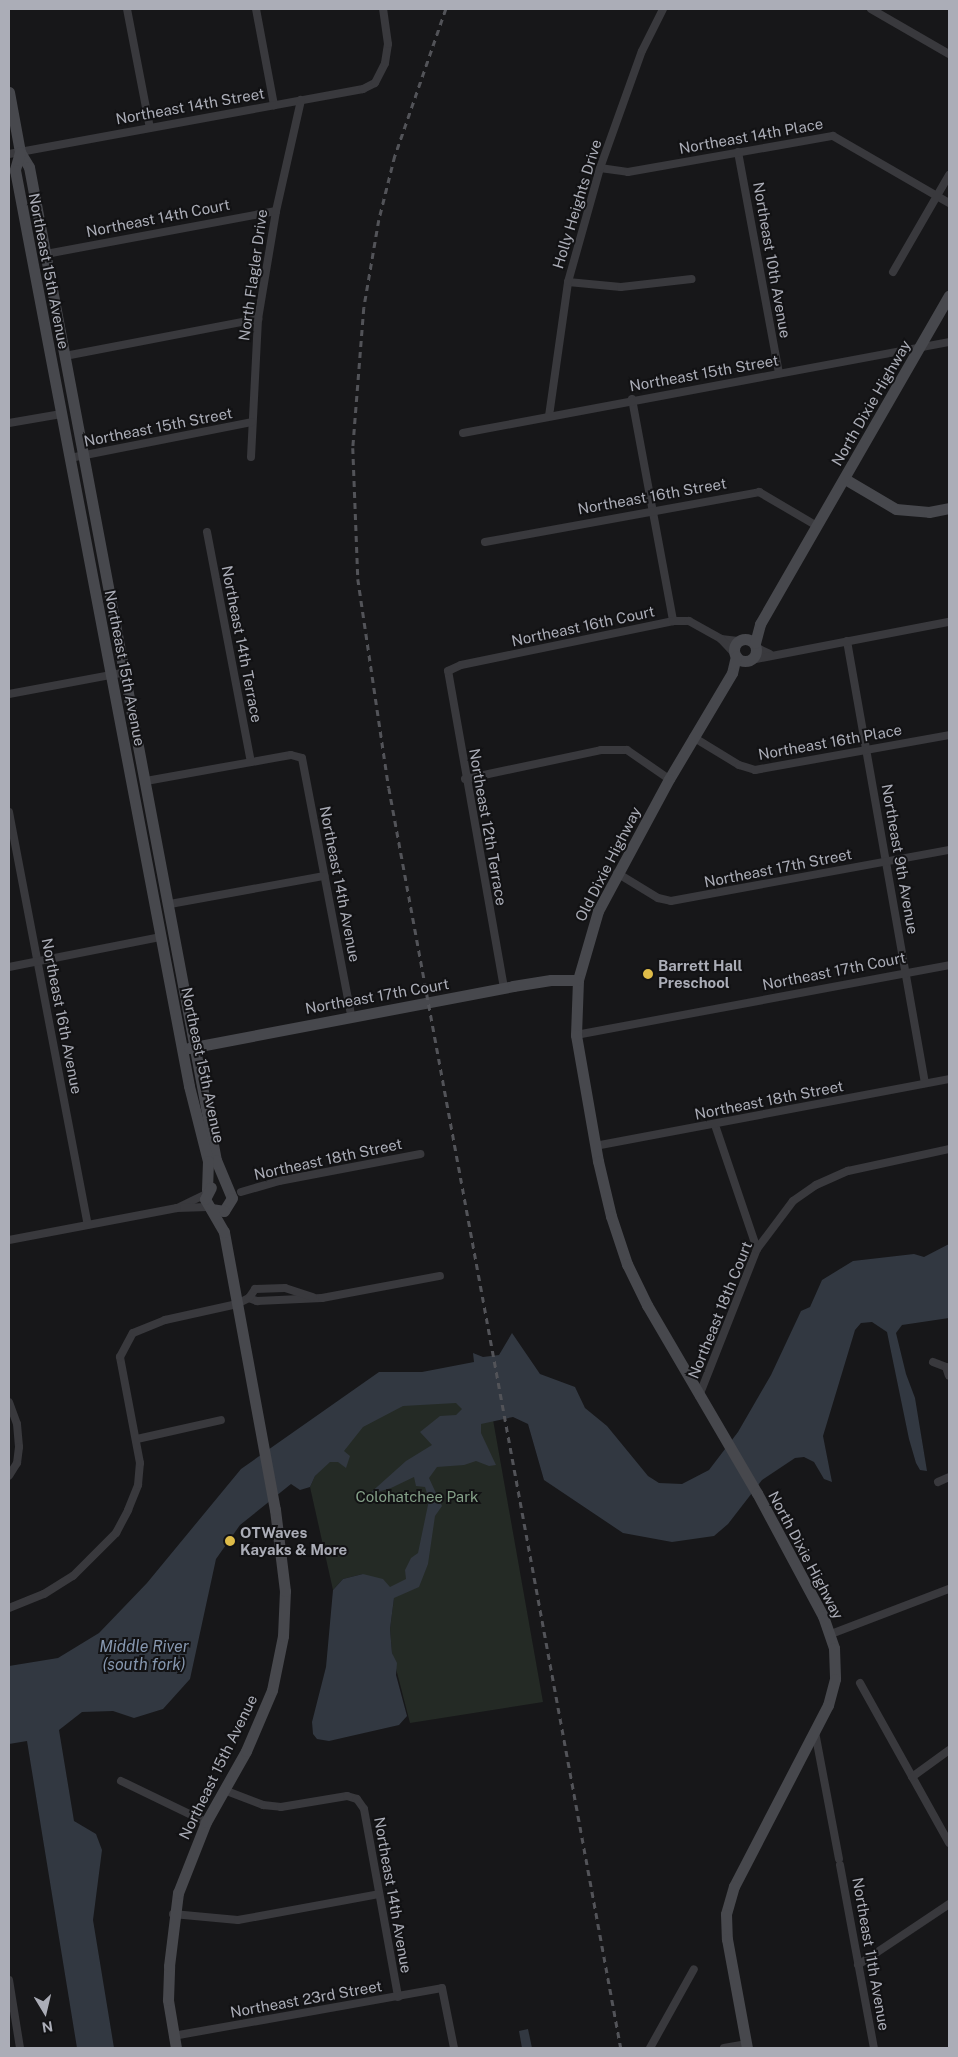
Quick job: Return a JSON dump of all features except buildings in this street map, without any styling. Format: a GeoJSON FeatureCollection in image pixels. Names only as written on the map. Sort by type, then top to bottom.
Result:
{"type":"FeatureCollection","features":[{"type":"Feature","properties":{"kind":"street"},"geometry":{"type":"LineString","coordinates":[[127,9],[150,128]]}},
{"type":"Feature","properties":{"kind":"street"},"geometry":{"type":"LineString","coordinates":[[256,9],[274,105]]}},
{"type":"Feature","properties":{"kind":"street","name":"Northeast 14th Street"},"geometry":{"type":"LineString","coordinates":[[14,153],[363,89],[375,83],[385,63],[388,44],[383,9]]}},
{"type":"Feature","properties":{"kind":"street","name":"Holly Heights Drive"},"geometry":{"type":"LineString","coordinates":[[549,416],[568,282],[600,168],[642,51],[663,9]]}},
{"type":"Feature","properties":{"kind":"street"},"geometry":{"type":"LineString","coordinates":[[871,9],[949,54]]}},
{"type":"Feature","properties":{"kind":"street","name":"Northeast 15th Avenue"},"geometry":{"type":"LineString","coordinates":[[9,92],[15,170],[182,1049],[208,1161],[207,1192]]}},
{"type":"Feature","properties":{"kind":"street","name":"North Flagler Drive"},"geometry":{"type":"LineString","coordinates":[[251,457],[251,422],[258,319],[276,211],[301,100]]}},
{"type":"Feature","properties":{"kind":"street","name":"Northeast 14th Place"},"geometry":{"type":"LineString","coordinates":[[600,168],[628,172],[833,136],[949,203]]}},
{"type":"Feature","properties":{"kind":"street","name":"Northeast 10th Avenue"},"geometry":{"type":"LineString","coordinates":[[738,152],[779,374]]}},
{"type":"Feature","properties":{"kind":"street","name":"Northeast 15th Avenue"},"geometry":{"type":"LineString","coordinates":[[14,153],[29,167],[170,904],[216,1160],[228,1189]]}},
{"type":"Feature","properties":{"kind":"street"},"geometry":{"type":"LineString","coordinates":[[893,272],[949,175]]}},
{"type":"Feature","properties":{"kind":"street","name":"Northeast 14th Court"},"geometry":{"type":"LineString","coordinates":[[46,254],[276,211]]}},
{"type":"Feature","properties":{"kind":"street"},"geometry":{"type":"LineString","coordinates":[[568,282],[621,287],[692,279]]}},
{"type":"Feature","properties":{"kind":"street","name":"North Dixie Highway"},"geometry":{"type":"LineString","coordinates":[[817,526],[949,295]]}},
{"type":"Feature","properties":{"kind":"street"},"geometry":{"type":"LineString","coordinates":[[65,356],[258,319]]}},
{"type":"Feature","properties":{"kind":"street","name":"Northeast 15th Street"},"geometry":{"type":"LineString","coordinates":[[463,433],[632,399],[919,349],[949,342]]}},
{"type":"Feature","properties":{"kind":"street"},"geometry":{"type":"LineString","coordinates":[[632,399],[674,621]]}},
{"type":"Feature","properties":{"kind":"street"},"geometry":{"type":"LineString","coordinates":[[9,424],[61,414]]}},
{"type":"Feature","properties":{"kind":"street","name":"Northeast 15th Street"},"geometry":{"type":"LineString","coordinates":[[70,458],[251,422]]}},
{"type":"Feature","properties":{"kind":"street"},"geometry":{"type":"LineString","coordinates":[[845,479],[896,509],[929,512],[949,508]]}},
{"type":"Feature","properties":{"kind":"street","name":"Northeast 16th Street"},"geometry":{"type":"LineString","coordinates":[[485,542],[759,492],[817,526]]}},
{"type":"Feature","properties":{"kind":"street"},"geometry":{"type":"LineString","coordinates":[[742,658],[748,643],[817,526]]}},
{"type":"Feature","properties":{"kind":"street","name":"Northeast 14th Terrace"},"geometry":{"type":"LineString","coordinates":[[207,532],[251,762]]}},
{"type":"Feature","properties":{"kind":"street","name":"Northeast 16th Court"},"geometry":{"type":"LineString","coordinates":[[448,671],[462,665],[674,621],[689,621],[721,639],[742,658],[774,654],[949,622]]}},
{"type":"Feature","properties":{"kind":"street","name":"Northeast 16th Court"},"geometry":{"type":"LineString","coordinates":[[721,639],[748,643],[774,654]]}},
{"type":"Feature","properties":{"kind":"street","name":"Northeast 9th Avenue"},"geometry":{"type":"LineString","coordinates":[[847,641],[907,973],[925,1084]]}},
{"type":"Feature","properties":{"kind":"street"},"geometry":{"type":"LineString","coordinates":[[742,658],[748,643]]}},
{"type":"Feature","properties":{"kind":"street","name":"Old Dixie Highway"},"geometry":{"type":"LineString","coordinates":[[595,1146],[576,1035],[578,980],[598,911],[669,778],[742,658]]}},
{"type":"Feature","properties":{"kind":"street","name":"Northeast 12th Terrace"},"geometry":{"type":"LineString","coordinates":[[448,671],[465,779],[504,988]]}},
{"type":"Feature","properties":{"kind":"street"},"geometry":{"type":"LineString","coordinates":[[9,694],[126,672]]}},
{"type":"Feature","properties":{"kind":"street","name":"Northeast 16th Place"},"geometry":{"type":"LineString","coordinates":[[693,737],[739,765],[756,770],[949,735]]}},
{"type":"Feature","properties":{"kind":"street"},"geometry":{"type":"LineString","coordinates":[[465,779],[601,750],[627,750],[669,778]]}},
{"type":"Feature","properties":{"kind":"street","name":"Northeast 14th Avenue"},"geometry":{"type":"LineString","coordinates":[[251,762],[291,755],[302,758],[351,1016]]}},
{"type":"Feature","properties":{"kind":"street"},"geometry":{"type":"LineString","coordinates":[[146,781],[251,762]]}},
{"type":"Feature","properties":{"kind":"street","name":"Northeast 16th Avenue"},"geometry":{"type":"LineString","coordinates":[[9,812],[88,1225]]}},
{"type":"Feature","properties":{"kind":"street","name":"Northeast 17th Street"},"geometry":{"type":"LineString","coordinates":[[617,873],[658,898],[671,901],[949,850]]}},
{"type":"Feature","properties":{"kind":"street"},"geometry":{"type":"LineString","coordinates":[[170,904],[324,876]]}},
{"type":"Feature","properties":{"kind":"street"},"geometry":{"type":"LineString","coordinates":[[9,966],[161,937]]}},
{"type":"Feature","properties":{"kind":"street","name":"Northeast 17th Court"},"geometry":{"type":"LineString","coordinates":[[576,1035],[949,964]]}},
{"type":"Feature","properties":{"kind":"street","name":"Northeast 17th Court"},"geometry":{"type":"LineString","coordinates":[[182,1049],[504,988],[551,980],[578,980]]}},
{"type":"Feature","properties":{"kind":"street","name":"Northeast 18th Street"},"geometry":{"type":"LineString","coordinates":[[595,1146],[715,1125],[949,1079]]}},
{"type":"Feature","properties":{"kind":"street"},"geometry":{"type":"LineString","coordinates":[[715,1125],[757,1249]]}},
{"type":"Feature","properties":{"kind":"street","name":"North Dixie Highway"},"geometry":{"type":"LineString","coordinates":[[595,1146],[611,1216],[627,1264],[646,1305],[757,1493],[831,1634],[836,1657],[835,1679],[816,1732],[734,1886],[726,1914],[727,1939],[746,2046]]}},
{"type":"Feature","properties":{"kind":"street","name":"Northeast 18th Court"},"geometry":{"type":"LineString","coordinates":[[699,1396],[725,1337],[757,1249],[793,1201],[816,1185],[848,1171],[949,1149]]}},
{"type":"Feature","properties":{"kind":"street","name":"Northeast 18th Street"},"geometry":{"type":"LineString","coordinates":[[228,1189],[241,1192],[279,1181],[420,1154]]}},
{"type":"Feature","properties":{"kind":"street"},"geometry":{"type":"LineString","coordinates":[[9,1240],[177,1208],[210,1208],[220,1212],[230,1206],[228,1189],[214,1185],[207,1192],[177,1208]]}},
{"type":"Feature","properties":{"kind":"street"},"geometry":{"type":"LineString","coordinates":[[207,1192],[210,1208]]}},
{"type":"Feature","properties":{"kind":"street","name":"Northeast 18th Street"},"geometry":{"type":"LineString","coordinates":[[230,1206],[241,1192]]}},
{"type":"Feature","properties":{"kind":"street","name":"Northeast 15th Avenue"},"geometry":{"type":"LineString","coordinates":[[224,1232],[230,1206]]}},
{"type":"Feature","properties":{"kind":"street","name":"Northeast 15th Avenue"},"geometry":{"type":"LineString","coordinates":[[176,2048],[168,2000],[173,1914],[189,1860],[206,1822],[261,1719],[280,1662],[285,1591],[275,1510],[224,1232],[210,1208]]}},
{"type":"Feature","properties":{"kind":"street"},"geometry":{"type":"LineString","coordinates":[[250,1298],[257,1301],[313,1298],[440,1276]]}},
{"type":"Feature","properties":{"kind":"street"},"geometry":{"type":"LineString","coordinates":[[9,1608],[44,1594],[72,1576],[116,1533],[138,1485],[140,1463],[137,1439],[120,1357],[133,1333],[165,1320],[237,1304],[250,1298],[255,1289],[270,1287],[286,1288],[313,1298]]}},
{"type":"Feature","properties":{"kind":"street"},"geometry":{"type":"LineString","coordinates":[[933,1362],[946,1367],[949,1376]]}},
{"type":"Feature","properties":{"kind":"street"},"geometry":{"type":"LineString","coordinates":[[9,1402],[17,1424],[17,1463],[9,1476]]}},
{"type":"Feature","properties":{"kind":"street"},"geometry":{"type":"LineString","coordinates":[[137,1439],[221,1420]]}},
{"type":"Feature","properties":{"kind":"street"},"geometry":{"type":"LineString","coordinates":[[938,1482],[949,1477]]}},
{"type":"Feature","properties":{"kind":"street"},"geometry":{"type":"LineString","coordinates":[[831,1634],[949,1589]]}},
{"type":"Feature","properties":{"kind":"street"},"geometry":{"type":"LineString","coordinates":[[860,1684],[949,1843]]}},
{"type":"Feature","properties":{"kind":"street","name":"Northeast 11th Avenue"},"geometry":{"type":"LineString","coordinates":[[816,1732],[874,2048]]}},
{"type":"Feature","properties":{"kind":"street"},"geometry":{"type":"LineString","coordinates":[[912,1777],[949,1750]]}},
{"type":"Feature","properties":{"kind":"street"},"geometry":{"type":"LineString","coordinates":[[121,1780],[206,1822]]}},
{"type":"Feature","properties":{"kind":"street","name":"Northeast 14th Avenue"},"geometry":{"type":"LineString","coordinates":[[224,1790],[263,1805],[281,1807],[347,1796],[357,1800],[364,1809],[398,1997]]}},
{"type":"Feature","properties":{"kind":"street"},"geometry":{"type":"LineString","coordinates":[[173,1914],[238,1920],[378,1894]]}},
{"type":"Feature","properties":{"kind":"street"},"geometry":{"type":"LineString","coordinates":[[858,1965],[949,1904]]}},
{"type":"Feature","properties":{"kind":"street"},"geometry":{"type":"LineString","coordinates":[[650,2048],[694,1969]]}},
{"type":"Feature","properties":{"kind":"street"},"geometry":{"type":"LineString","coordinates":[[9,1980],[20,2048]]}},
{"type":"Feature","properties":{"kind":"street","name":"Northeast 23rd Street"},"geometry":{"type":"LineString","coordinates":[[174,2036],[442,1988],[454,2048]]}},
{"type":"Feature","properties":{"kind":"street"},"geometry":{"type":"LineString","coordinates":[[724,2048],[746,2046]]}},
{"type":"Feature","properties":{"kind":"green space","name":"Colohatchee Park"},"geometry":{"type":"Polygon","coordinates":[[[461,1393],[492,1414],[543,1702],[410,1723],[392,1653],[390,1629],[394,1598],[363,1574],[343,1579],[333,1590],[310,1487],[315,1476],[369,1418],[402,1396],[461,1393]]]}},
{"type":"Feature","properties":{"kind":"water","name":"Middle River (south fork)"},"geometry":{"type":"Polygon","coordinates":[[[949,1244],[949,1318],[902,1325],[896,1333],[906,1374],[915,1398],[927,1471],[920,1470],[916,1463],[909,1439],[887,1332],[872,1322],[861,1323],[855,1330],[823,1436],[832,1482],[824,1479],[814,1462],[804,1457],[795,1458],[762,1480],[728,1524],[714,1536],[672,1542],[623,1533],[544,1480],[528,1424],[513,1417],[481,1424],[481,1433],[496,1465],[489,1466],[476,1461],[464,1465],[437,1467],[429,1478],[442,1506],[435,1516],[428,1564],[419,1587],[394,1598],[390,1629],[392,1653],[397,1663],[396,1675],[407,1716],[399,1725],[329,1741],[317,1739],[313,1734],[312,1722],[326,1667],[333,1590],[343,1579],[363,1574],[383,1579],[390,1587],[406,1579],[405,1570],[411,1558],[418,1553],[429,1500],[425,1487],[416,1486],[414,1477],[391,1488],[368,1495],[406,1461],[432,1445],[420,1432],[440,1416],[456,1415],[462,1409],[456,1403],[403,1406],[363,1427],[344,1451],[350,1456],[346,1468],[338,1462],[330,1462],[315,1476],[310,1487],[300,1490],[291,1484],[240,1525],[216,1559],[190,1679],[163,1709],[134,1718],[113,1711],[82,1712],[59,1730],[74,1821],[96,1834],[102,1850],[93,1920],[114,2048],[77,2048],[27,1741],[9,1744],[9,1666],[58,1658],[99,1633],[147,1583],[241,1469],[379,1372],[422,1372],[474,1362],[473,1353],[483,1357],[499,1355],[512,1333],[540,1374],[575,1387],[585,1408],[607,1426],[648,1476],[659,1483],[682,1484],[709,1470],[738,1432],[771,1375],[801,1311],[810,1307],[822,1280],[853,1261],[914,1254],[924,1257],[949,1244]]]}},
{"type":"Feature","properties":{"kind":"water"},"geometry":{"type":"Polygon","coordinates":[[[528,2029],[532,2048],[522,2048],[519,2031],[528,2029]]]}},
{"type":"Feature","properties":{"kind":"railway"},"geometry":{"type":"LineString","coordinates":[[446,9],[395,156],[379,220],[364,308],[353,448],[358,579],[389,788],[621,2048]]}},
{"type":"Feature","properties":{"kind":"place","name":"Barrett Hall Preschool"},"geometry":{"type":"Point","coordinates":[648,974]}},
{"type":"Feature","properties":{"kind":"place","name":"OTWaves Kayaks & More"},"geometry":{"type":"Point","coordinates":[230,1541]}}]}
